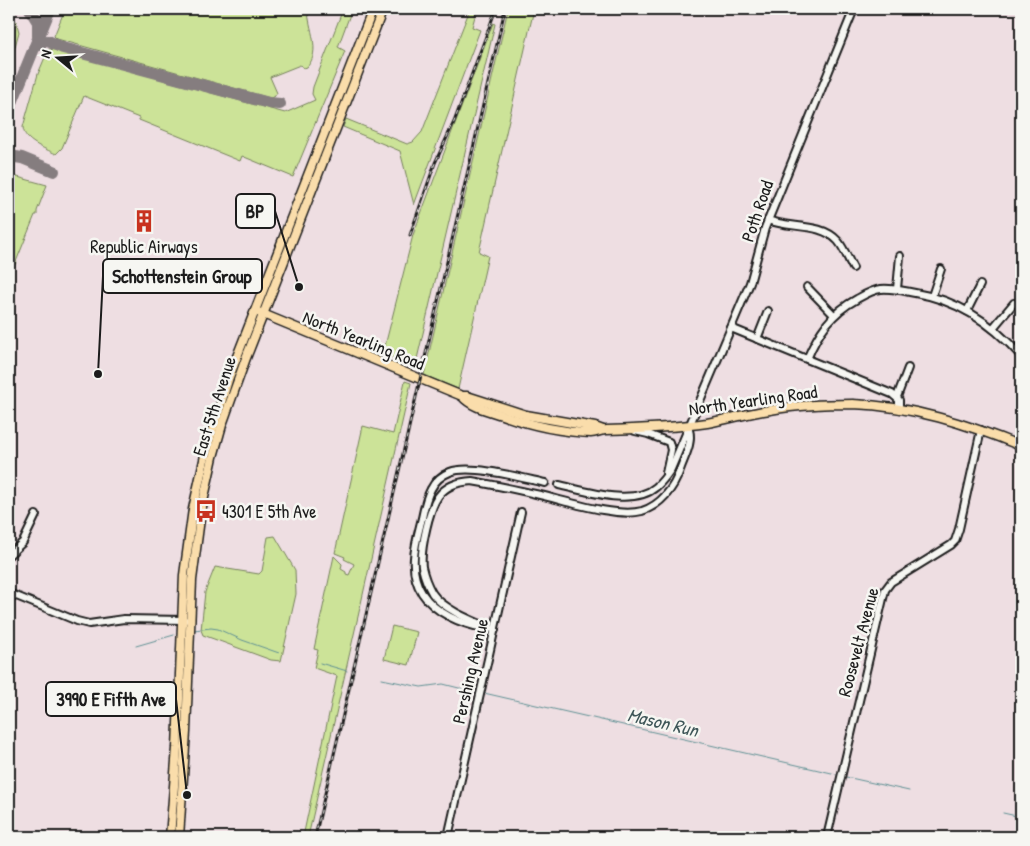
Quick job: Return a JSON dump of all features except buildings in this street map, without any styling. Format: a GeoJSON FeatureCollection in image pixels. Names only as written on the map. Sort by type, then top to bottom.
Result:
{"type":"FeatureCollection","features":[{"type":"Feature","properties":{"kind":"main road","name":"East 5th Avenue"},"geometry":{"type":"LineString","coordinates":[[179,837],[186,732],[184,575],[205,453],[223,394],[374,9]]}},
{"type":"Feature","properties":{"kind":"main road","name":"East 5th Avenue"},"geometry":{"type":"LineString","coordinates":[[170,837],[185,620],[196,544],[213,455],[228,405],[383,9]]}},
{"type":"Feature","properties":{"kind":"main road","name":"North Yearling Road"},"geometry":{"type":"LineString","coordinates":[[255,311],[462,396],[466,401],[486,410],[535,424],[594,433],[603,430],[690,428],[772,409],[816,405],[862,405],[926,414],[981,430],[1021,446]]}},
{"type":"Feature","properties":{"kind":"street","name":"Poth Road"},"geometry":{"type":"LineString","coordinates":[[690,428],[752,277],[768,220],[854,9]]}},
{"type":"Feature","properties":{"kind":"street"},"geometry":{"type":"LineString","coordinates":[[768,220],[785,226],[820,230],[831,235],[841,245],[853,268]]}},
{"type":"Feature","properties":{"kind":"street"},"geometry":{"type":"LineString","coordinates":[[897,289],[900,256]]}},
{"type":"Feature","properties":{"kind":"street"},"geometry":{"type":"LineString","coordinates":[[932,296],[941,268]]}},
{"type":"Feature","properties":{"kind":"street"},"geometry":{"type":"LineString","coordinates":[[966,311],[980,285]]}},
{"type":"Feature","properties":{"kind":"street"},"geometry":{"type":"LineString","coordinates":[[807,287],[834,314]]}},
{"type":"Feature","properties":{"kind":"street"},"geometry":{"type":"LineString","coordinates":[[807,359],[819,332],[834,314],[872,291],[897,289],[932,296],[958,305],[993,328],[1021,355]]}},
{"type":"Feature","properties":{"kind":"street"},"geometry":{"type":"LineString","coordinates":[[993,328],[1014,303]]}},
{"type":"Feature","properties":{"kind":"street"},"geometry":{"type":"LineString","coordinates":[[757,339],[768,311]]}},
{"type":"Feature","properties":{"kind":"street"},"geometry":{"type":"LineString","coordinates":[[731,328],[897,397]]}},
{"type":"Feature","properties":{"kind":"street"},"geometry":{"type":"LineString","coordinates":[[899,409],[897,397],[908,368]]}},
{"type":"Feature","properties":{"kind":"street"},"geometry":{"type":"LineString","coordinates":[[559,485],[614,496],[633,497],[656,487],[671,469],[690,428]]}},
{"type":"Feature","properties":{"kind":"street"},"geometry":{"type":"LineString","coordinates":[[495,630],[442,603],[433,594],[426,579],[422,567],[422,555],[433,506],[439,495],[448,487],[460,482],[472,481],[593,508],[624,513],[641,511],[656,504],[669,492],[677,478],[691,438],[690,428]]}},
{"type":"Feature","properties":{"kind":"street"},"geometry":{"type":"LineString","coordinates":[[634,430],[669,442],[671,450],[670,461],[664,478]]}},
{"type":"Feature","properties":{"kind":"street","name":"Roosevelt Avenue"},"geometry":{"type":"LineString","coordinates":[[827,837],[885,590],[891,582],[955,541],[981,430]]}},
{"type":"Feature","properties":{"kind":"street"},"geometry":{"type":"LineString","coordinates":[[495,630],[472,626],[438,610],[422,592],[417,582],[414,557],[426,501],[431,488],[439,478],[461,469],[477,470],[545,483]]}},
{"type":"Feature","properties":{"kind":"street","name":"Pershing Avenue"},"geometry":{"type":"LineString","coordinates":[[448,837],[521,512]]}},
{"type":"Feature","properties":{"kind":"street"},"geometry":{"type":"LineString","coordinates":[[9,555],[23,542],[36,515]]}},
{"type":"Feature","properties":{"kind":"street"},"geometry":{"type":"LineString","coordinates":[[9,593],[89,624],[124,618],[185,620]]}},
{"type":"Feature","properties":{"kind":"green space"},"geometry":{"type":"Polygon","coordinates":[[[65,9],[308,9],[314,47],[313,54],[307,67],[304,68],[300,65],[270,77],[277,93],[274,97],[270,98],[57,39],[54,36],[65,9]]]}},
{"type":"Feature","properties":{"kind":"green space"},"geometry":{"type":"Polygon","coordinates":[[[343,9],[352,9],[338,47],[345,51],[293,177],[242,156],[240,161],[84,96],[62,148],[56,154],[35,144],[24,132],[23,127],[38,74],[50,49],[285,113],[315,100],[312,94],[313,87],[343,9]]]}},
{"type":"Feature","properties":{"kind":"green space"},"geometry":{"type":"Polygon","coordinates":[[[470,9],[477,9],[472,27],[480,30],[414,205],[400,151],[343,127],[346,119],[407,144],[413,142],[422,132],[470,9]]]}},
{"type":"Feature","properties":{"kind":"green space"},"geometry":{"type":"Polygon","coordinates":[[[508,9],[534,9],[479,252],[488,256],[458,389],[424,375],[508,9]]]}},
{"type":"Feature","properties":{"kind":"green space"},"geometry":{"type":"Polygon","coordinates":[[[9,17],[16,21],[19,32],[9,68],[9,17]]]}},
{"type":"Feature","properties":{"kind":"green space"},"geometry":{"type":"Polygon","coordinates":[[[493,23],[495,24],[417,359],[409,366],[387,355],[385,346],[413,235],[493,23]]]}},
{"type":"Feature","properties":{"kind":"green space"},"geometry":{"type":"Polygon","coordinates":[[[10,175],[47,185],[37,215],[35,215],[9,279],[10,175]]]}},
{"type":"Feature","properties":{"kind":"green space"},"geometry":{"type":"Polygon","coordinates":[[[405,381],[411,383],[308,837],[303,837],[337,676],[314,668],[318,650],[314,649],[334,556],[342,564],[341,569],[346,574],[349,575],[354,564],[344,559],[345,557],[335,553],[363,426],[393,434],[405,381]]]}},
{"type":"Feature","properties":{"kind":"green space"},"geometry":{"type":"Polygon","coordinates":[[[275,536],[295,570],[296,594],[281,661],[271,660],[203,635],[201,630],[205,592],[215,567],[259,574],[262,571],[268,537],[275,536]]]}},
{"type":"Feature","properties":{"kind":"green space"},"geometry":{"type":"Polygon","coordinates":[[[392,626],[417,632],[409,665],[384,659],[392,626]]]}},
{"type":"Feature","properties":{"kind":"waterway","name":"Mason Run"},"geometry":{"type":"LineString","coordinates":[[194,630],[218,629],[279,653]]}},
{"type":"Feature","properties":{"kind":"waterway","name":"Mason Run"},"geometry":{"type":"LineString","coordinates":[[136,646],[174,635]]}},
{"type":"Feature","properties":{"kind":"waterway","name":"Mason Run"},"geometry":{"type":"LineString","coordinates":[[320,663],[347,671]]}},
{"type":"Feature","properties":{"kind":"waterway","name":"Mason Run"},"geometry":{"type":"LineString","coordinates":[[382,679],[421,687],[443,684],[475,692]]}},
{"type":"Feature","properties":{"kind":"waterway","name":"Mason Run"},"geometry":{"type":"LineString","coordinates":[[484,693],[836,774]]}},
{"type":"Feature","properties":{"kind":"waterway","name":"Mason Run"},"geometry":{"type":"LineString","coordinates":[[846,777],[909,791]]}},
{"type":"Feature","properties":{"kind":"waterway","name":"Mason Run"},"geometry":{"type":"LineString","coordinates":[[1003,813],[1021,817]]}},
{"type":"Feature","properties":{"kind":"taxiway"},"geometry":{"type":"LineString","coordinates":[[30,9],[38,22],[38,36]]}},
{"type":"Feature","properties":{"kind":"taxiway"},"geometry":{"type":"LineString","coordinates":[[9,110],[50,9]]}},
{"type":"Feature","properties":{"kind":"taxiway"},"geometry":{"type":"LineString","coordinates":[[34,48],[40,42],[48,41],[63,48],[269,103],[280,104]]}},
{"type":"Feature","properties":{"kind":"taxiway"},"geometry":{"type":"LineString","coordinates":[[9,156],[22,158],[54,171]]}},
{"type":"Feature","properties":{"kind":"tunnel"},"geometry":{"type":"LineString","coordinates":[[545,483],[559,485]]}},
{"type":"Feature","properties":{"kind":"railway"},"geometry":{"type":"LineString","coordinates":[[410,235],[435,163],[454,122],[496,9]]}},
{"type":"Feature","properties":{"kind":"railway"},"geometry":{"type":"LineString","coordinates":[[315,837],[505,9]]}},
{"type":"Feature","properties":{"kind":"place","name":"Republic Airways"},"geometry":{"type":"Point","coordinates":[144,221]}},
{"type":"Feature","properties":{"kind":"place","name":"BP"},"geometry":{"type":"Point","coordinates":[299,287]}},
{"type":"Feature","properties":{"kind":"place","name":"Schottenstein Group"},"geometry":{"type":"Point","coordinates":[98,374]}},
{"type":"Feature","properties":{"kind":"place","name":"4301 E 5th Ave"},"geometry":{"type":"Point","coordinates":[206,511]}},
{"type":"Feature","properties":{"kind":"place","name":"3990 E Fifth Ave"},"geometry":{"type":"Point","coordinates":[187,795]}}]}
